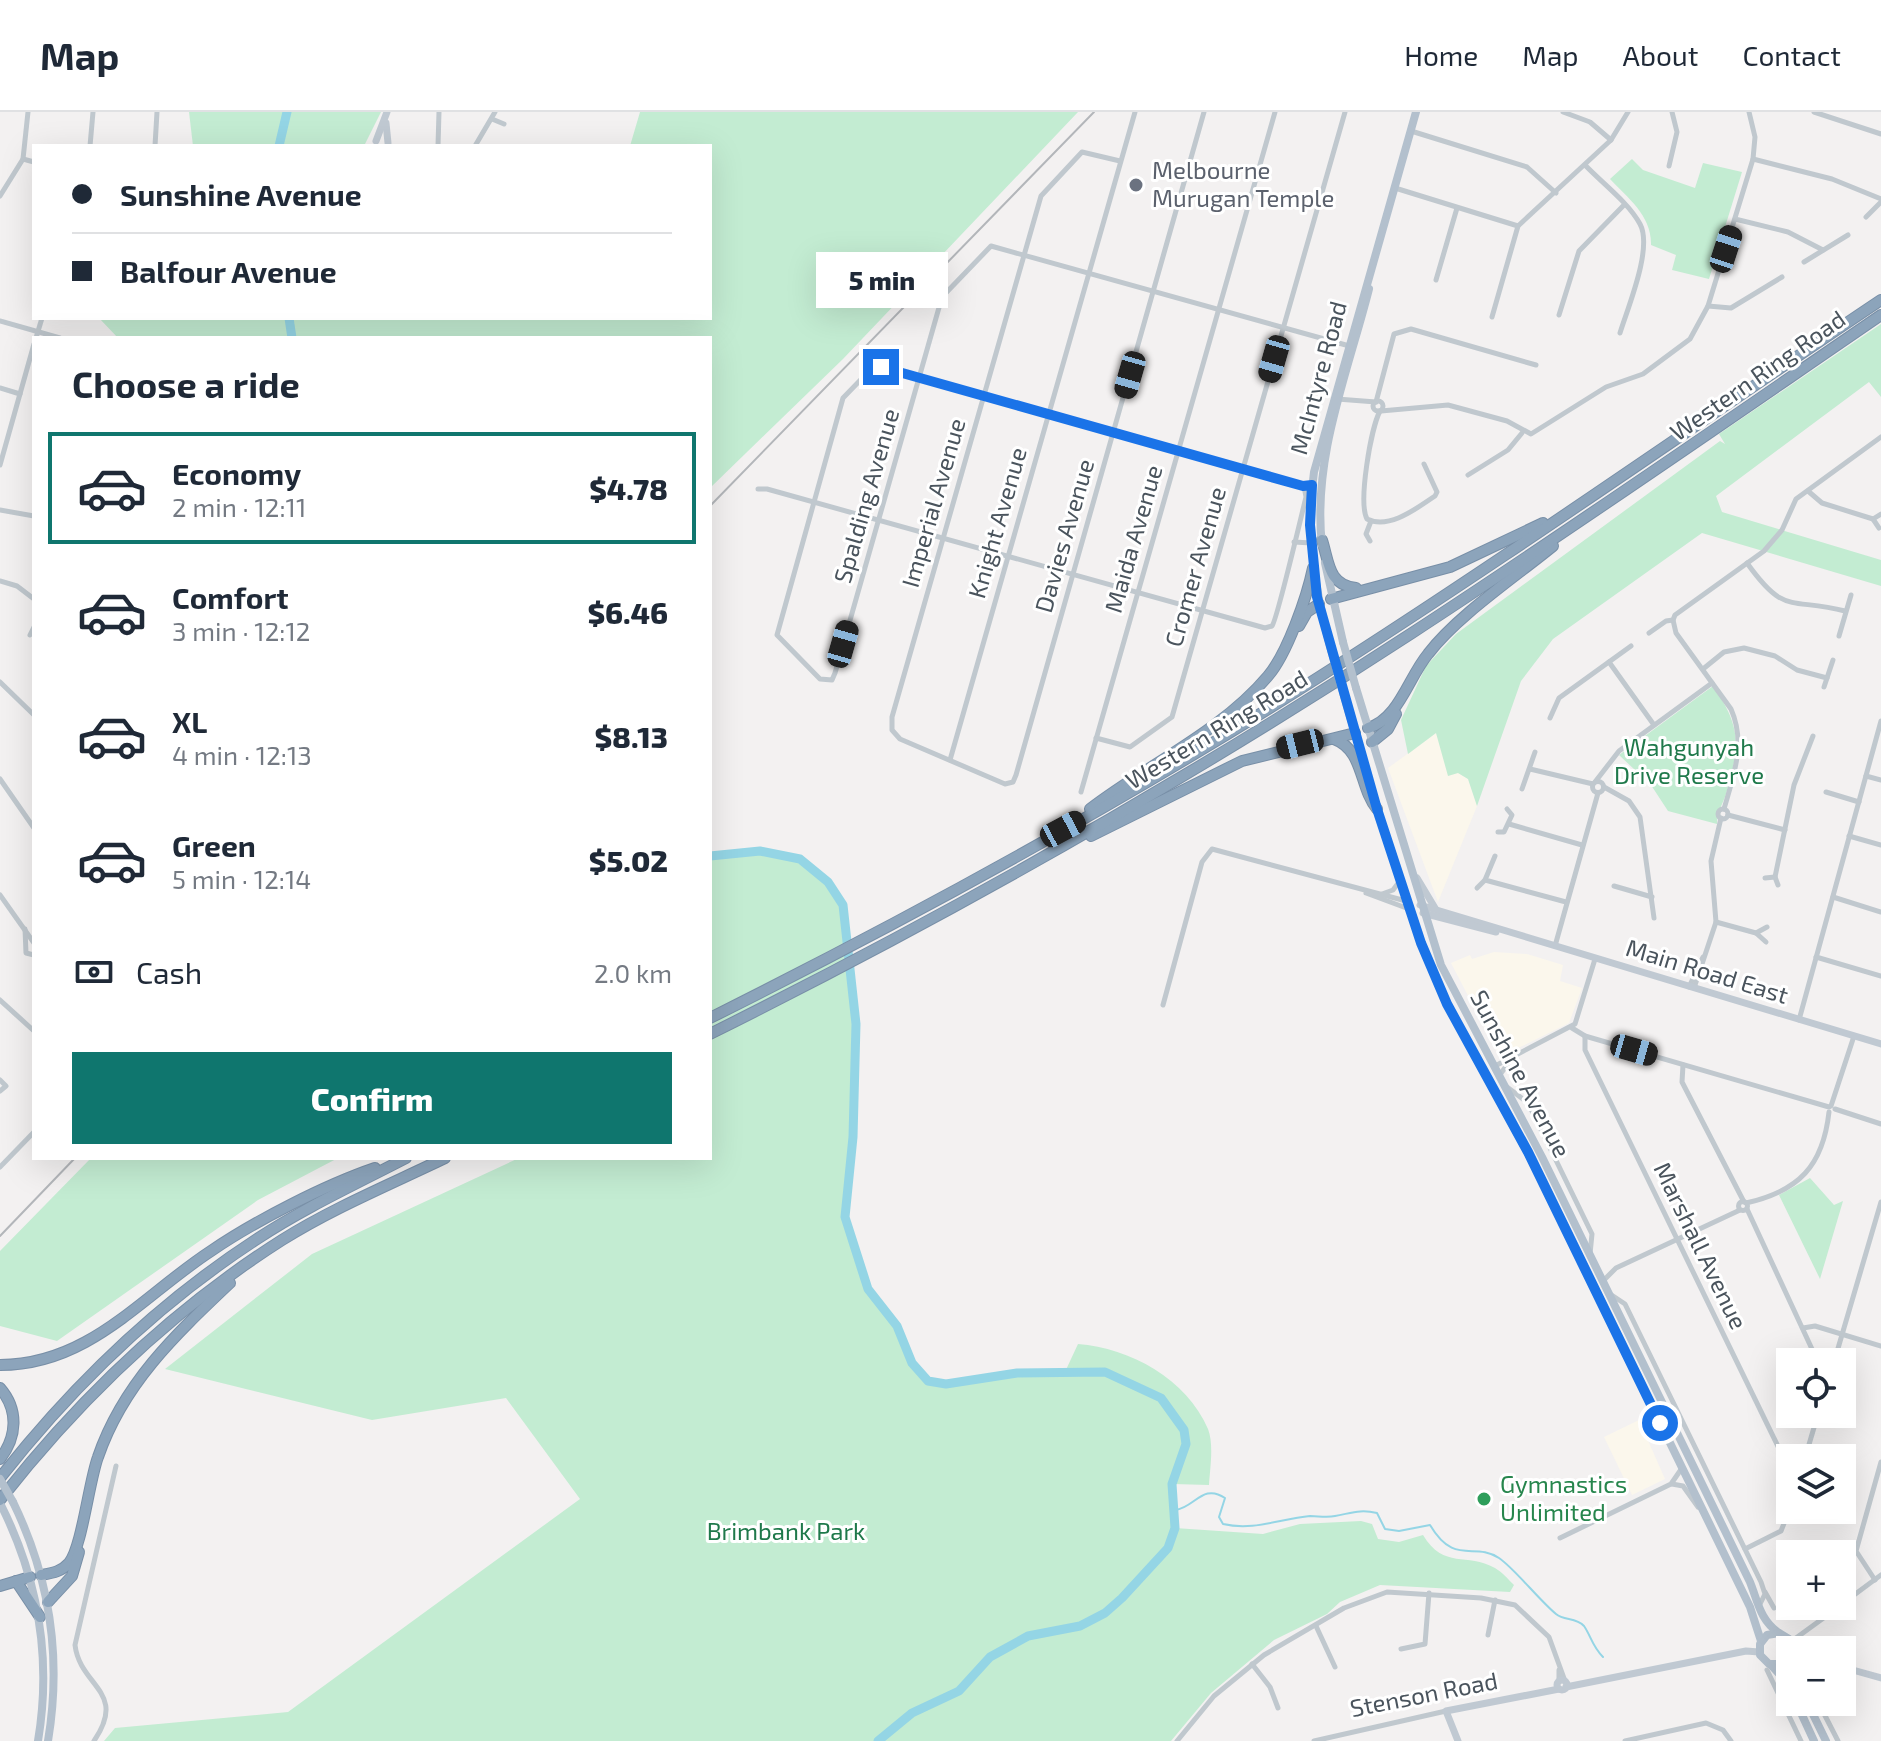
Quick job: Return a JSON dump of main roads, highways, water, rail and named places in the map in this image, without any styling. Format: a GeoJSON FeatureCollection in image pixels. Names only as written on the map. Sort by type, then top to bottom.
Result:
{"type":"FeatureCollection","features":[{"type":"Feature","properties":{"kind":"highway","name":"Western Ring Road"},"geometry":{"type":"LineString","coordinates":[[712,1017],[866,939],[1063,829],[1308,684],[1621,478],[1881,300]]}},
{"type":"Feature","properties":{"kind":"highway","name":"Western Ring Road"},"geometry":{"type":"LineString","coordinates":[[1081,838],[1369,660],[1608,503],[1881,315]]}},
{"type":"Feature","properties":{"kind":"highway"},"geometry":{"type":"LineString","coordinates":[[1331,599],[1362,588],[1450,567],[1563,513],[1621,478]]}},
{"type":"Feature","properties":{"kind":"highway"},"geometry":{"type":"LineString","coordinates":[[1368,728],[1391,714],[1413,675],[1449,631],[1608,503]]}},
{"type":"Feature","properties":{"kind":"highway"},"geometry":{"type":"LineString","coordinates":[[1316,541],[1333,578],[1343,586],[1362,588]]}},
{"type":"Feature","properties":{"kind":"highway"},"geometry":{"type":"LineString","coordinates":[[1278,661],[1313,568]]}},
{"type":"Feature","properties":{"kind":"highway"},"geometry":{"type":"LineString","coordinates":[[1063,829],[1233,708],[1259,686],[1290,648],[1305,615],[1319,604]]}},
{"type":"Feature","properties":{"kind":"highway"},"geometry":{"type":"LineString","coordinates":[[1372,742],[1391,725],[1413,675]]}},
{"type":"Feature","properties":{"kind":"highway"},"geometry":{"type":"LineString","coordinates":[[712,1033],[982,891],[1013,880],[1081,838],[1242,761],[1355,733]]}},
{"type":"Feature","properties":{"kind":"highway"},"geometry":{"type":"LineString","coordinates":[[1332,739],[1354,754],[1368,798],[1377,809]]}},
{"type":"Feature","properties":{"kind":"highway"},"geometry":{"type":"LineString","coordinates":[[0,1365],[37,1362],[76,1350],[100,1336],[229,1239],[362,1172],[399,1160]]}},
{"type":"Feature","properties":{"kind":"highway"},"geometry":{"type":"LineString","coordinates":[[0,1478],[42,1425],[94,1369],[175,1298],[267,1232],[401,1160]]}},
{"type":"Feature","properties":{"kind":"highway"},"geometry":{"type":"LineString","coordinates":[[0,1501],[74,1412],[140,1347],[261,1255],[341,1207],[441,1160]]}},
{"type":"Feature","properties":{"kind":"highway"},"geometry":{"type":"LineString","coordinates":[[0,1586],[58,1571],[69,1562],[105,1437],[134,1384],[181,1330],[261,1255]]}},
{"type":"Feature","properties":{"kind":"highway"},"geometry":{"type":"LineString","coordinates":[[0,1388],[11,1404],[14,1426],[11,1442],[0,1459]]}},
{"type":"Feature","properties":{"kind":"highway"},"geometry":{"type":"LineString","coordinates":[[48,1602],[74,1571],[86,1499]]}},
{"type":"Feature","properties":{"kind":"highway"},"geometry":{"type":"LineString","coordinates":[[16,1581],[40,1617]]}},
{"type":"Feature","properties":{"kind":"main road"},"geometry":{"type":"LineString","coordinates":[[374,144],[387,112]]}},
{"type":"Feature","properties":{"kind":"main road"},"geometry":{"type":"LineString","coordinates":[[387,112],[390,144]]}},
{"type":"Feature","properties":{"kind":"main road","name":"McIntyre Road"},"geometry":{"type":"LineString","coordinates":[[1316,541],[1313,486],[1414,112]]}},
{"type":"Feature","properties":{"kind":"main road","name":"McIntyre Road"},"geometry":{"type":"LineString","coordinates":[[1313,486],[1321,498]]}},
{"type":"Feature","properties":{"kind":"main road","name":"Sunshine Avenue"},"geometry":{"type":"LineString","coordinates":[[1321,498],[1313,568],[1319,604],[1377,809],[1409,905],[1447,1004],[1593,1284],[1753,1614],[1760,1645]]}},
{"type":"Feature","properties":{"kind":"main road","name":"Sunshine Avenue"},"geometry":{"type":"LineString","coordinates":[[1316,541],[1421,909],[1450,984],[1603,1281],[1750,1582],[1758,1608],[1767,1623],[1779,1633]]}},
{"type":"Feature","properties":{"kind":"main road"},"geometry":{"type":"LineString","coordinates":[[1319,604],[1331,599]]}},
{"type":"Feature","properties":{"kind":"main road"},"geometry":{"type":"LineString","coordinates":[[1355,733],[1368,728]]}},
{"type":"Feature","properties":{"kind":"main road"},"geometry":{"type":"LineString","coordinates":[[1408,862],[1435,909]]}},
{"type":"Feature","properties":{"kind":"main road","name":"Main Road East"},"geometry":{"type":"LineString","coordinates":[[1409,905],[1484,929],[1522,937]]}},
{"type":"Feature","properties":{"kind":"main road","name":"Main Road East"},"geometry":{"type":"LineString","coordinates":[[1421,909],[1435,909],[1881,1044]]}},
{"type":"Feature","properties":{"kind":"main road"},"geometry":{"type":"LineString","coordinates":[[1428,930],[1437,923],[1484,929]]}},
{"type":"Feature","properties":{"kind":"main road"},"geometry":{"type":"LineString","coordinates":[[1493,1068],[1491,1079],[1508,1116]]}},
{"type":"Feature","properties":{"kind":"main road"},"geometry":{"type":"LineString","coordinates":[[1576,1227],[1574,1237],[1593,1284]]}},
{"type":"Feature","properties":{"kind":"main road"},"geometry":{"type":"LineString","coordinates":[[1639,1356],[1655,1398],[1651,1404]]}},
{"type":"Feature","properties":{"kind":"main road"},"geometry":{"type":"LineString","coordinates":[[1682,1468],[1696,1473]]}},
{"type":"Feature","properties":{"kind":"main road"},"geometry":{"type":"LineString","coordinates":[[0,1478],[13,1502],[35,1576],[45,1674],[38,1741]]}},
{"type":"Feature","properties":{"kind":"main road"},"geometry":{"type":"LineString","coordinates":[[0,1501],[48,1602],[54,1665],[48,1741]]}},
{"type":"Feature","properties":{"kind":"main road"},"geometry":{"type":"LineString","coordinates":[[1776,1672],[1768,1667],[1760,1645],[1770,1633],[1784,1636]]}},
{"type":"Feature","properties":{"kind":"main road","name":"Stenson Road"},"geometry":{"type":"LineString","coordinates":[[1458,1741],[1446,1711],[1544,1691],[1562,1683],[1582,1683],[1662,1668],[1746,1651],[1760,1645]]}},
{"type":"Feature","properties":{"kind":"main road"},"geometry":{"type":"LineString","coordinates":[[1768,1667],[1776,1665]]}},
{"type":"Feature","properties":{"kind":"main road"},"geometry":{"type":"LineString","coordinates":[[1856,1671],[1881,1678]]}},
{"type":"Feature","properties":{"kind":"main road"},"geometry":{"type":"LineString","coordinates":[[1802,1716],[1814,1741]]}},
{"type":"Feature","properties":{"kind":"main road"},"geometry":{"type":"LineString","coordinates":[[1814,1716],[1826,1741]]}},
{"type":"Feature","properties":{"kind":"waterway"},"geometry":{"type":"LineString","coordinates":[[279,144],[287,112]]}},
{"type":"Feature","properties":{"kind":"waterway"},"geometry":{"type":"LineString","coordinates":[[289,320],[292,336]]}},
{"type":"Feature","properties":{"kind":"waterway"},"geometry":{"type":"LineString","coordinates":[[712,856],[760,851],[800,859],[828,882],[843,905],[856,1024],[853,1137],[845,1217],[868,1289],[897,1326],[912,1363],[928,1381],[946,1384],[1017,1373],[1105,1372],[1161,1398],[1184,1430],[1186,1444],[1172,1484],[1175,1528],[1168,1548],[1122,1598],[1105,1613],[1080,1626],[1028,1636],[990,1657],[959,1691],[912,1713],[878,1741]]}},
{"type":"Feature","properties":{"kind":"waterway"},"geometry":{"type":"LineString","coordinates":[[1176,1510],[1211,1493],[1225,1498],[1219,1517],[1223,1524],[1234,1526],[1366,1511],[1377,1513],[1385,1529],[1399,1531],[1430,1525],[1439,1538],[1456,1549],[1490,1553],[1499,1558],[1556,1614],[1584,1626],[1603,1657]]}},
{"type":"Feature","properties":{"kind":"railway"},"geometry":{"type":"LineString","coordinates":[[712,504],[1094,112]]}},
{"type":"Feature","properties":{"kind":"railway"},"geometry":{"type":"LineString","coordinates":[[0,1236],[73,1160]]}},
{"type":"Feature","properties":{"kind":"place","name":"Melbourne Murugan Temple"},"geometry":{"type":"Point","coordinates":[1136,185]}},
{"type":"Feature","properties":{"kind":"place","name":"Gymnastics Unlimited"},"geometry":{"type":"Point","coordinates":[1484,1499]}},
{"type":"Feature","properties":{"kind":"park label","name":"Wahgunyah Drive Reserve"},"geometry":{"type":"Point","coordinates":[1689,762]}},
{"type":"Feature","properties":{"kind":"park label","name":"Brimbank Park"},"geometry":{"type":"Point","coordinates":[786,1532]}}]}
